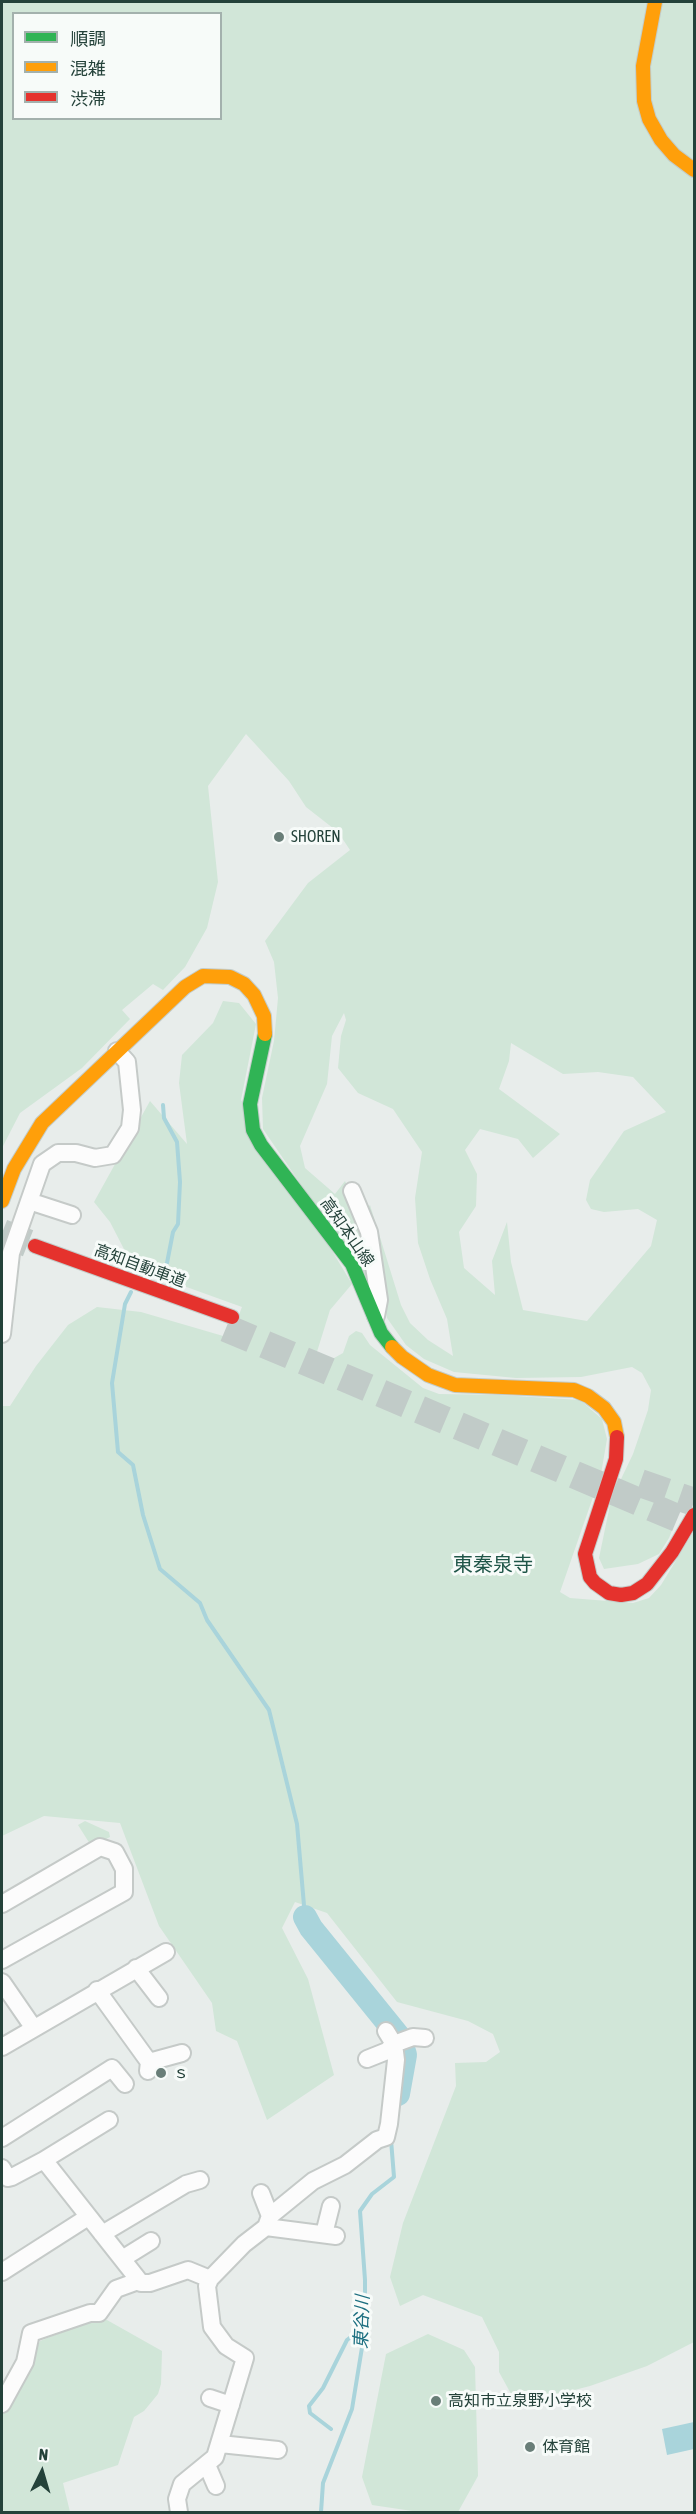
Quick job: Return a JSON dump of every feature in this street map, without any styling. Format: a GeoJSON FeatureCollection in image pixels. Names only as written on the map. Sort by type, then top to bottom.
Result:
{"type":"FeatureCollection","features":[{"type":"Feature","properties":{"kind":"main road"},"geometry":{"type":"LineString","coordinates":[[655,2],[643,66],[644,101],[649,119],[661,140],[674,155],[694,170]]}},
{"type":"Feature","properties":{"kind":"main road","name":"高知本山線"},"geometry":{"type":"LineString","coordinates":[[2,1201],[14,1170],[42,1123],[67,1097],[193,981],[203,976],[230,976],[244,984],[259,1002],[265,1022],[265,1035],[250,1104],[253,1130],[261,1145],[352,1264],[364,1287],[381,1333],[402,1357],[439,1380],[456,1384],[574,1390],[588,1395],[604,1408],[614,1422],[618,1440],[616,1459],[585,1554],[590,1577],[600,1588],[621,1595],[633,1593],[647,1584],[672,1552],[694,1515]]}},
{"type":"Feature","properties":{"kind":"main road","name":"高知自動車道"},"geometry":{"type":"LineString","coordinates":[[39,1252],[229,1323]]}},
{"type":"Feature","properties":{"kind":"street"},"geometry":{"type":"LineString","coordinates":[[2,1334],[11,1253],[42,1164],[57,1153],[68,1152],[95,1158],[113,1155],[130,1128],[132,1110],[127,1062],[117,1051]]}},
{"type":"Feature","properties":{"kind":"street"},"geometry":{"type":"LineString","coordinates":[[352,1191],[369,1232],[379,1300],[375,1320]]}},
{"type":"Feature","properties":{"kind":"street"},"geometry":{"type":"LineString","coordinates":[[29,1201],[72,1215]]}},
{"type":"Feature","properties":{"kind":"street"},"geometry":{"type":"LineString","coordinates":[[2,1904],[100,1847],[115,1852],[124,1869],[124,1892],[2,1960]]}},
{"type":"Feature","properties":{"kind":"street"},"geometry":{"type":"LineString","coordinates":[[2,2047],[166,1952]]}},
{"type":"Feature","properties":{"kind":"street"},"geometry":{"type":"LineString","coordinates":[[136,1968],[159,1998]]}},
{"type":"Feature","properties":{"kind":"street"},"geometry":{"type":"LineString","coordinates":[[2,1982],[33,2027]]}},
{"type":"Feature","properties":{"kind":"street"},"geometry":{"type":"LineString","coordinates":[[97,1990],[149,2066],[182,2053]]}},
{"type":"Feature","properties":{"kind":"street"},"geometry":{"type":"LineString","coordinates":[[396,2038],[425,2038]]}},
{"type":"Feature","properties":{"kind":"street"},"geometry":{"type":"LineString","coordinates":[[367,2059],[387,2051],[396,2038]]}},
{"type":"Feature","properties":{"kind":"street"},"geometry":{"type":"LineString","coordinates":[[179,2512],[178,2490],[182,2484],[215,2457],[245,2358],[226,2346],[213,2327],[207,2286],[210,2279],[268,2221],[313,2181],[345,2165],[377,2140],[386,2138],[396,2060],[396,2038]]}},
{"type":"Feature","properties":{"kind":"street"},"geometry":{"type":"LineString","coordinates":[[2,2138],[112,2068],[125,2084]]}},
{"type":"Feature","properties":{"kind":"street"},"geometry":{"type":"LineString","coordinates":[[2,2168],[8,2178],[12,2177],[109,2120]]}},
{"type":"Feature","properties":{"kind":"street"},"geometry":{"type":"LineString","coordinates":[[44,2160],[138,2281]]}},
{"type":"Feature","properties":{"kind":"street"},"geometry":{"type":"LineString","coordinates":[[102,2234],[186,2184],[200,2180]]}},
{"type":"Feature","properties":{"kind":"street"},"geometry":{"type":"LineString","coordinates":[[261,2193],[268,2221]]}},
{"type":"Feature","properties":{"kind":"street"},"geometry":{"type":"LineString","coordinates":[[268,2221],[330,2235],[331,2206]]}},
{"type":"Feature","properties":{"kind":"street"},"geometry":{"type":"LineString","coordinates":[[2,2272],[88,2217]]}},
{"type":"Feature","properties":{"kind":"street"},"geometry":{"type":"LineString","coordinates":[[122,2259],[151,2241]]}},
{"type":"Feature","properties":{"kind":"street"},"geometry":{"type":"LineString","coordinates":[[2,2403],[25,2362],[31,2333],[90,2313],[99,2313],[116,2289],[138,2281],[150,2283],[188,2270],[210,2279]]}},
{"type":"Feature","properties":{"kind":"street"},"geometry":{"type":"LineString","coordinates":[[210,2398],[231,2405]]}},
{"type":"Feature","properties":{"kind":"street"},"geometry":{"type":"LineString","coordinates":[[220,2444],[278,2450]]}},
{"type":"Feature","properties":{"kind":"street"},"geometry":{"type":"LineString","coordinates":[[207,2465],[216,2486]]}},
{"type":"Feature","properties":{"kind":"green space"},"geometry":{"type":"Polygon","coordinates":[[[2,2],[694,2],[694,1487],[659,1554],[638,1564],[604,1569],[599,1558],[611,1500],[633,1454],[648,1410],[651,1390],[642,1373],[632,1367],[581,1377],[516,1378],[454,1372],[424,1359],[406,1345],[387,1318],[365,1210],[370,1205],[401,1305],[410,1323],[428,1340],[453,1356],[447,1319],[418,1243],[415,1198],[422,1152],[393,1109],[358,1093],[338,1068],[341,1036],[346,1020],[344,1013],[332,1036],[327,1084],[300,1146],[305,1168],[335,1194],[345,1181],[364,1227],[375,1293],[263,1129],[262,1098],[274,1041],[278,998],[274,962],[265,941],[308,883],[350,850],[338,832],[306,807],[289,781],[246,734],[208,786],[218,882],[207,928],[185,967],[163,990],[153,984],[122,1010],[130,1019],[82,1068],[20,1113],[2,1148],[2,2]],[[511,1043],[509,1061],[499,1089],[560,1134],[533,1158],[518,1139],[480,1129],[465,1150],[477,1174],[476,1206],[459,1232],[464,1268],[495,1295],[492,1261],[507,1222],[511,1262],[523,1310],[587,1321],[651,1246],[657,1220],[638,1209],[604,1212],[591,1209],[586,1200],[590,1180],[624,1131],[666,1112],[633,1077],[598,1072],[563,1074],[511,1043]]]}},
{"type":"Feature","properties":{"kind":"green space"},"geometry":{"type":"Polygon","coordinates":[[[223,1001],[239,1003],[256,1024],[241,1100],[352,1284],[330,1310],[311,1371],[343,1353],[349,1336],[356,1331],[362,1333],[370,1345],[423,1388],[439,1394],[580,1400],[602,1419],[607,1439],[601,1474],[560,1592],[570,1598],[633,1603],[649,1598],[661,1585],[694,1531],[694,2342],[647,2366],[590,2386],[520,2404],[516,2403],[499,2372],[499,2352],[482,2317],[423,2295],[400,2306],[390,2277],[403,2223],[456,2086],[455,2063],[486,2062],[500,2052],[493,2034],[468,2021],[397,2002],[327,1913],[295,1902],[282,1928],[308,1979],[334,2075],[267,2120],[237,2041],[216,2031],[212,2003],[159,1926],[120,1823],[44,1816],[2,1836],[2,1406],[10,1406],[36,1366],[68,1325],[97,1307],[141,1312],[230,1338],[242,1307],[156,1276],[126,1253],[110,1222],[94,1202],[150,1101],[187,1144],[179,1083],[182,1055],[213,1023],[223,1001]]]}},
{"type":"Feature","properties":{"kind":"green space"},"geometry":{"type":"Polygon","coordinates":[[[85,1821],[109,1832],[110,1837],[92,1846],[78,1825],[85,1821]]]}},
{"type":"Feature","properties":{"kind":"green space"},"geometry":{"type":"Polygon","coordinates":[[[107,2320],[162,2351],[161,2384],[158,2394],[144,2411],[134,2417],[118,2465],[63,2483],[70,2512],[2,2512],[2,2409],[25,2372],[40,2341],[84,2323],[107,2320]]]}},
{"type":"Feature","properties":{"kind":"green space"},"geometry":{"type":"Polygon","coordinates":[[[428,2334],[464,2350],[475,2367],[478,2476],[458,2512],[419,2512],[372,2505],[362,2477],[386,2354],[428,2334]]]}},
{"type":"Feature","properties":{"kind":"water"},"geometry":{"type":"Polygon","coordinates":[[[694,2422],[694,2449],[667,2455],[662,2429],[694,2422]]]}},
{"type":"Feature","properties":{"kind":"waterway"},"geometry":{"type":"LineString","coordinates":[[145,1273],[163,1269],[167,1263],[173,1232],[178,1224],[180,1182],[177,1142],[164,1118],[163,1105]]}},
{"type":"Feature","properties":{"kind":"waterway"},"geometry":{"type":"LineString","coordinates":[[131,1292],[125,1304],[112,1383],[118,1452],[133,1465],[143,1515],[160,1569],[200,1603],[207,1620],[269,1710],[297,1824],[305,1917]]}},
{"type":"Feature","properties":{"kind":"waterway","name":"東谷川"},"geometry":{"type":"LineString","coordinates":[[305,1917],[311,1928],[400,2038],[405,2055],[398,2094]]}},
{"type":"Feature","properties":{"kind":"waterway","name":"東谷川"},"geometry":{"type":"LineString","coordinates":[[321,2512],[323,2483],[352,2409],[365,2329],[365,2280],[360,2211],[372,2194],[394,2177],[391,2140]]}},
{"type":"Feature","properties":{"kind":"waterway"},"geometry":{"type":"LineString","coordinates":[[331,2429],[310,2413],[309,2406],[323,2388],[347,2340],[356,2333]]}},
{"type":"Feature","properties":{"kind":"tunnel"},"geometry":{"type":"LineString","coordinates":[[2,1233],[35,1246]]}},
{"type":"Feature","properties":{"kind":"tunnel"},"geometry":{"type":"LineString","coordinates":[[226,1328],[694,1525]]}},
{"type":"Feature","properties":{"kind":"tunnel"},"geometry":{"type":"LineString","coordinates":[[640,1483],[694,1502]]}},
{"type":"Feature","properties":{"kind":"traffic: fast"},"geometry":{"type":"LineString","coordinates":[[265,1034],[250,1104],[253,1130],[261,1145],[352,1264],[381,1333],[392,1347]]}},
{"type":"Feature","properties":{"kind":"traffic: slow"},"geometry":{"type":"LineString","coordinates":[[655,2],[643,66],[644,101],[649,119],[661,140],[674,155],[694,170]]}},
{"type":"Feature","properties":{"kind":"traffic: slow"},"geometry":{"type":"LineString","coordinates":[[2,1201],[14,1169],[42,1123],[185,987],[203,976],[230,977],[244,984],[254,995],[264,1016],[265,1034]]}},
{"type":"Feature","properties":{"kind":"traffic: slow"},"geometry":{"type":"LineString","coordinates":[[392,1347],[428,1375],[455,1385],[574,1390],[588,1396],[604,1408],[614,1422],[617,1437]]}},
{"type":"Feature","properties":{"kind":"traffic: jam"},"geometry":{"type":"LineString","coordinates":[[35,1246],[232,1317]]}},
{"type":"Feature","properties":{"kind":"traffic: jam"},"geometry":{"type":"LineString","coordinates":[[617,1437],[616,1459],[585,1554],[590,1577],[595,1583],[609,1593],[621,1595],[633,1593],[647,1584],[672,1552],[694,1515]]}},
{"type":"Feature","properties":{"kind":"place","name":"SHOREN"},"geometry":{"type":"Point","coordinates":[279,837]}},
{"type":"Feature","properties":{"kind":"place","name":"ｓ"},"geometry":{"type":"Point","coordinates":[161,2073]}},
{"type":"Feature","properties":{"kind":"place","name":"高知市立泉野小学校"},"geometry":{"type":"Point","coordinates":[436,2401]}},
{"type":"Feature","properties":{"kind":"place","name":"体育館"},"geometry":{"type":"Point","coordinates":[530,2447]}},
{"type":"Feature","properties":{"kind":"district","name":"東秦泉寺"},"geometry":{"type":"Point","coordinates":[493,1565]}}]}
